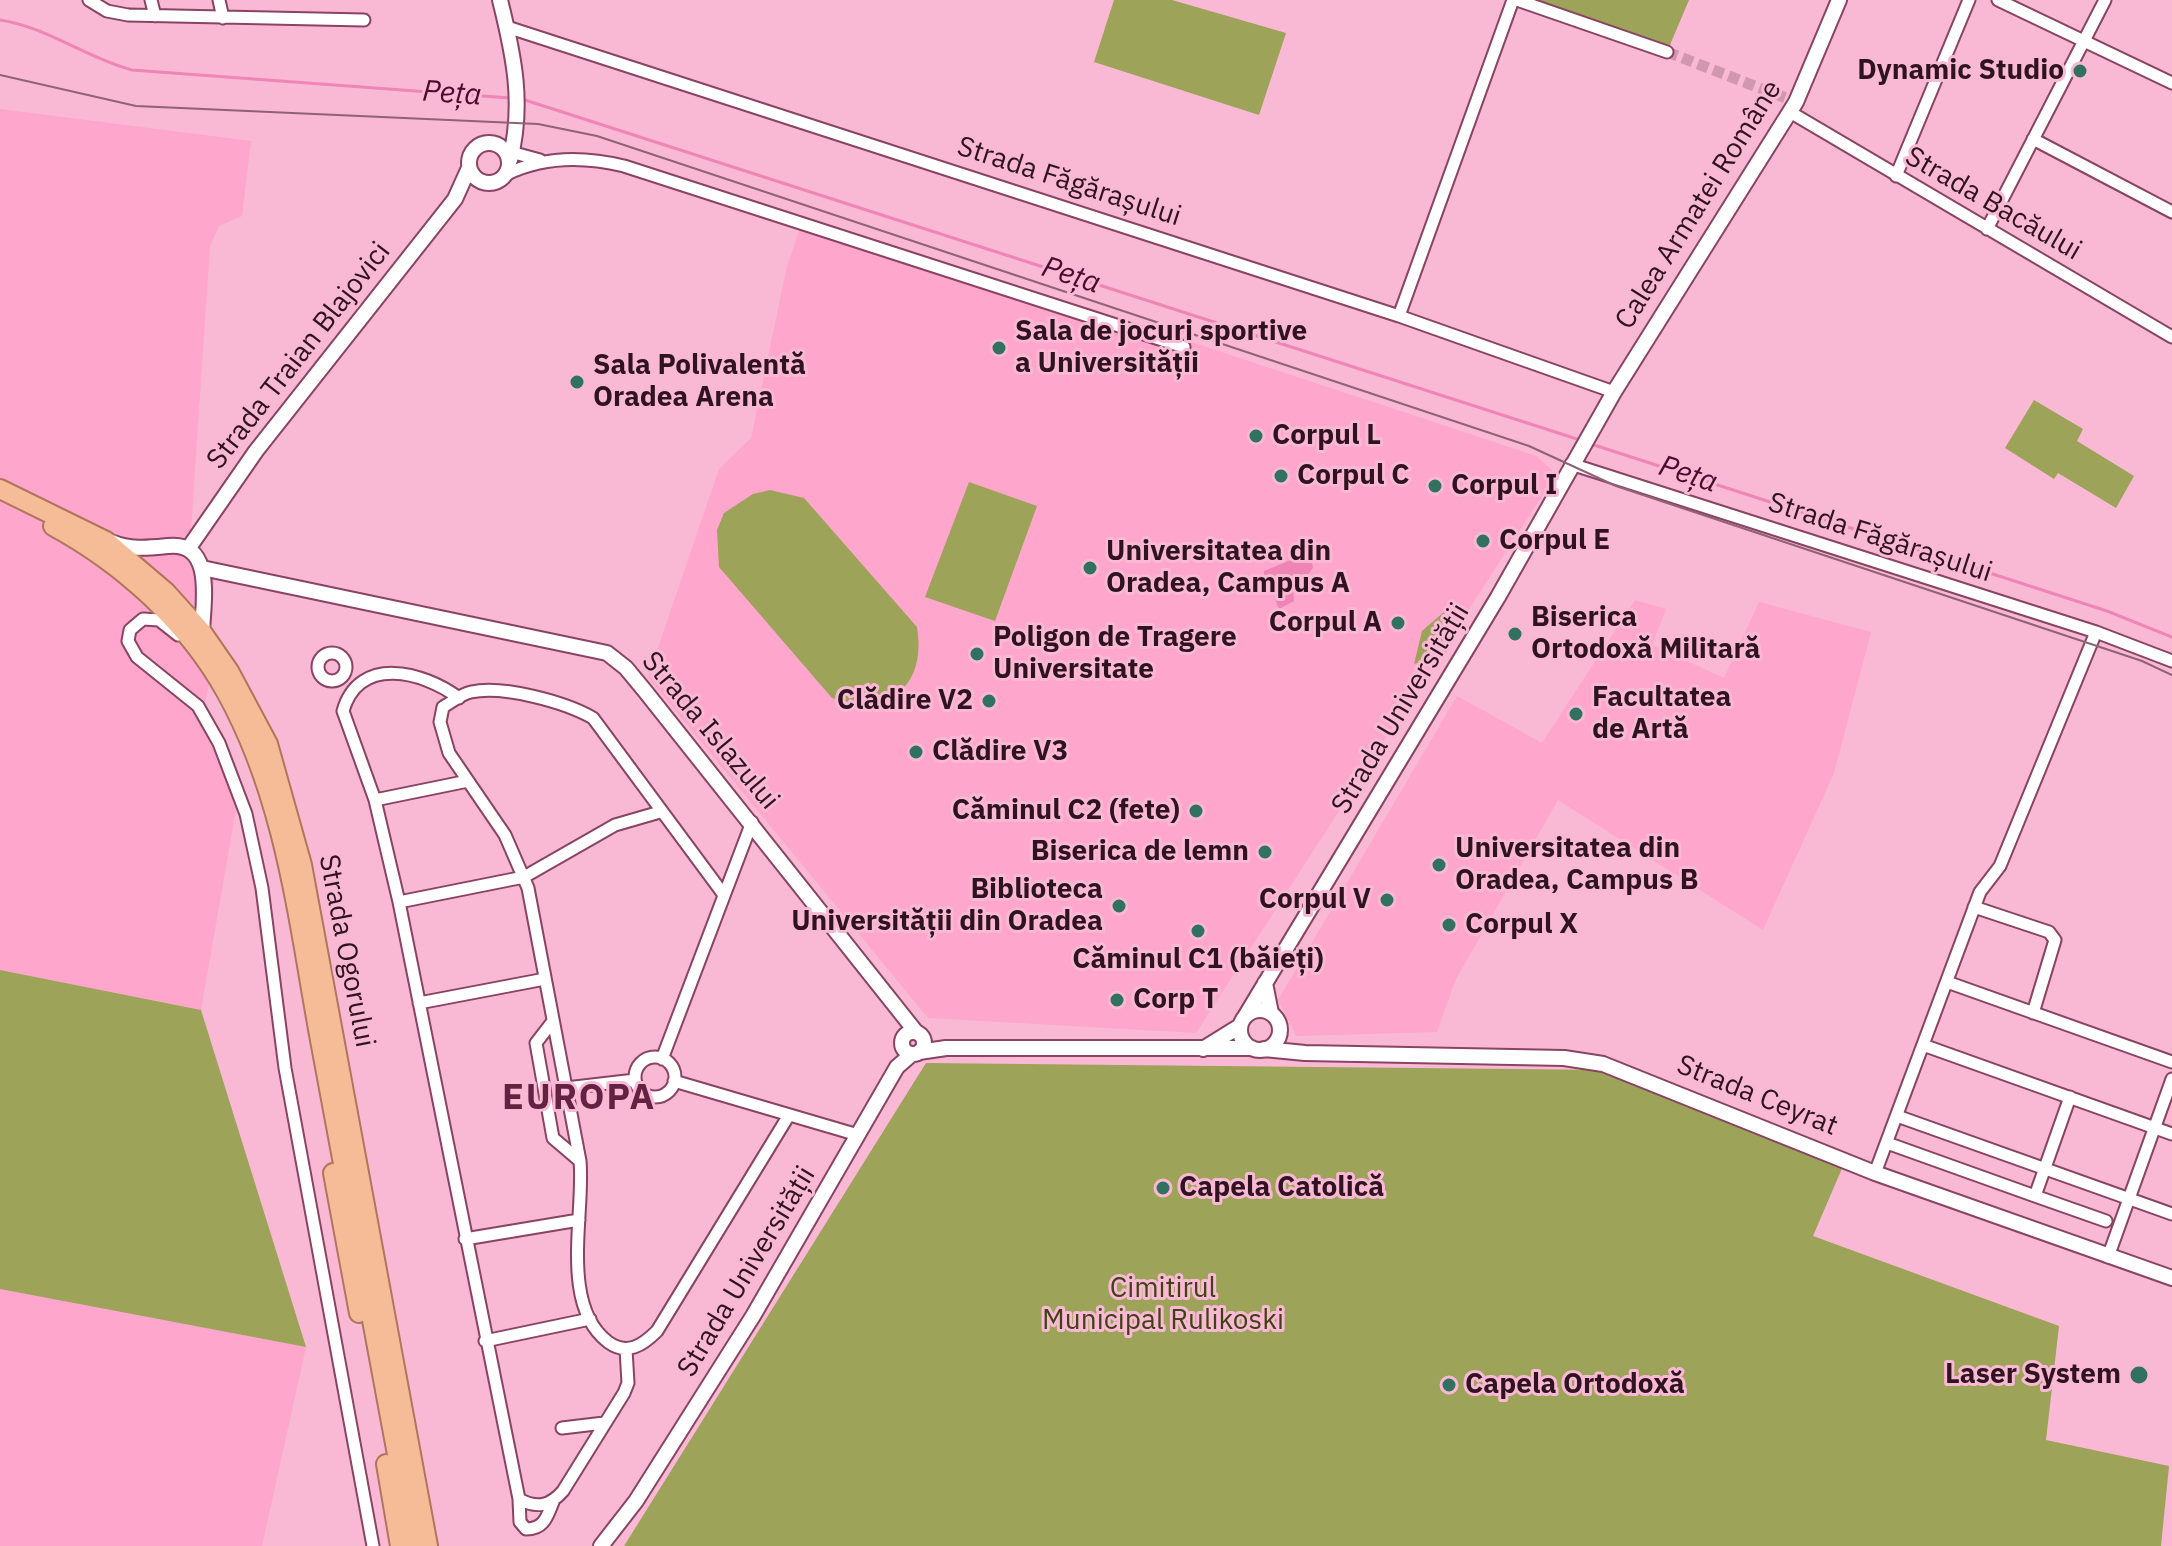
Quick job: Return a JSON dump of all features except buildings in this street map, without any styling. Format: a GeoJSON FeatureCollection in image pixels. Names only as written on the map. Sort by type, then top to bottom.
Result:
{"type":"FeatureCollection","features":[{"type":"Feature","properties":{"kind":"highway","name":"Strada Ogorului"},"geometry":{"type":"LineString","coordinates":[[0,489],[106,541],[166,592],[202,632],[243,695],[280,777],[302,865],[326,1035],[414,1546]]}},
{"type":"Feature","properties":{"kind":"highway","name":"Strada Ogorului"},"geometry":{"type":"LineString","coordinates":[[0,501],[41,519],[102,556],[167,613],[205,659],[226,691],[267,780],[326,1035],[428,1546]]}},
{"type":"Feature","properties":{"kind":"highway"},"geometry":{"type":"LineString","coordinates":[[326,1035],[320,1087],[342,1233],[400,1546]]}},
{"type":"Feature","properties":{"kind":"highway"},"geometry":{"type":"LineString","coordinates":[[326,1035],[344,1060],[397,1312],[437,1546]]}},
{"type":"Feature","properties":{"kind":"street"},"geometry":{"type":"LineString","coordinates":[[89,0],[116,13],[155,16],[364,20]]}},
{"type":"Feature","properties":{"kind":"street"},"geometry":{"type":"LineString","coordinates":[[151,0],[155,16]]}},
{"type":"Feature","properties":{"kind":"street"},"geometry":{"type":"LineString","coordinates":[[219,0],[223,18]]}},
{"type":"Feature","properties":{"kind":"street"},"geometry":{"type":"LineString","coordinates":[[500,0],[517,74],[517,116],[505,156]]}},
{"type":"Feature","properties":{"kind":"street"},"geometry":{"type":"LineString","coordinates":[[1399,316],[1515,0],[1667,52]]}},
{"type":"Feature","properties":{"kind":"street","name":"Calea Armatei Române"},"geometry":{"type":"LineString","coordinates":[[1591,430],[1790,112],[1839,0]]}},
{"type":"Feature","properties":{"kind":"street"},"geometry":{"type":"LineString","coordinates":[[1896,176],[1969,0]]}},
{"type":"Feature","properties":{"kind":"street"},"geometry":{"type":"LineString","coordinates":[[1998,0],[2172,83]]}},
{"type":"Feature","properties":{"kind":"street"},"geometry":{"type":"LineString","coordinates":[[1987,229],[2105,0]]}},
{"type":"Feature","properties":{"kind":"street","name":"Strada Făgărașului"},"geometry":{"type":"LineString","coordinates":[[507,27],[772,110],[1399,316],[1614,392]]}},
{"type":"Feature","properties":{"kind":"street","name":"Strada Bacăului"},"geometry":{"type":"LineString","coordinates":[[1790,112],[2172,337]]}},
{"type":"Feature","properties":{"kind":"street"},"geometry":{"type":"LineString","coordinates":[[2033,139],[2172,212]]}},
{"type":"Feature","properties":{"kind":"street","name":"Strada Traian Blajovici"},"geometry":{"type":"LineString","coordinates":[[188,549],[256,451],[455,199],[476,147],[505,156],[489,184],[455,199]]}},
{"type":"Feature","properties":{"kind":"street"},"geometry":{"type":"LineString","coordinates":[[505,156],[590,160],[624,166],[1184,347]]}},
{"type":"Feature","properties":{"kind":"street"},"geometry":{"type":"LineString","coordinates":[[505,156],[540,160]]}},
{"type":"Feature","properties":{"kind":"street"},"geometry":{"type":"LineString","coordinates":[[469,168],[476,179],[489,184]]}},
{"type":"Feature","properties":{"kind":"street","name":"Strada Universității"},"geometry":{"type":"LineString","coordinates":[[1201,1050],[1243,1021],[1498,597],[1591,430]]}},
{"type":"Feature","properties":{"kind":"street","name":"Strada Făgărașului"},"geometry":{"type":"LineString","coordinates":[[1573,461],[2096,632],[2172,661]]}},
{"type":"Feature","properties":{"kind":"street"},"geometry":{"type":"LineString","coordinates":[[106,541],[135,548],[176,546],[188,549],[202,568],[202,632]]}},
{"type":"Feature","properties":{"kind":"street","name":"Strada Islazului"},"geometry":{"type":"LineString","coordinates":[[202,568],[607,653],[626,668],[752,822],[904,1020],[913,1043]]}},
{"type":"Feature","properties":{"kind":"street"},"geometry":{"type":"LineString","coordinates":[[205,659],[171,629],[152,619],[135,623],[128,641],[130,649],[198,706],[219,743],[246,814],[262,888],[285,1068],[373,1546]]}},
{"type":"Feature","properties":{"kind":"street"},"geometry":{"type":"LineString","coordinates":[[1875,1173],[1980,892],[2000,866],[2096,632]]}},
{"type":"Feature","properties":{"kind":"street"},"geometry":{"type":"LineString","coordinates":[[459,698],[436,680],[381,672],[366,676],[355,686],[343,711],[345,724],[375,800],[399,902],[519,1499],[520,1522],[526,1529],[536,1529],[544,1523],[553,1502],[628,1383],[626,1349]]}},
{"type":"Feature","properties":{"kind":"street"},"geometry":{"type":"LineString","coordinates":[[343,676],[355,686]]}},
{"type":"Feature","properties":{"kind":"street"},"geometry":{"type":"LineString","coordinates":[[724,895],[593,718],[572,706],[539,697],[472,691],[443,707],[440,722],[449,753],[505,835],[524,877],[580,1161],[578,1268],[590,1319],[600,1335],[612,1345],[626,1349],[644,1344],[657,1331],[789,1115]]}},
{"type":"Feature","properties":{"kind":"street"},"geometry":{"type":"LineString","coordinates":[[375,800],[468,781]]}},
{"type":"Feature","properties":{"kind":"street"},"geometry":{"type":"LineString","coordinates":[[399,902],[524,877],[615,825],[660,812]]}},
{"type":"Feature","properties":{"kind":"street"},"geometry":{"type":"LineString","coordinates":[[662,1059],[752,822]]}},
{"type":"Feature","properties":{"kind":"street"},"geometry":{"type":"LineString","coordinates":[[1974,907],[2049,932],[2055,940],[2033,1013]]}},
{"type":"Feature","properties":{"kind":"street"},"geometry":{"type":"LineString","coordinates":[[419,1003],[545,979]]}},
{"type":"Feature","properties":{"kind":"street"},"geometry":{"type":"LineString","coordinates":[[1947,982],[2172,1062]]}},
{"type":"Feature","properties":{"kind":"street"},"geometry":{"type":"LineString","coordinates":[[913,1043],[946,1048],[1258,1048],[1278,1037],[1265,983]]}},
{"type":"Feature","properties":{"kind":"street"},"geometry":{"type":"LineString","coordinates":[[1258,1048],[1242,1039],[1243,1021],[1258,1010],[1275,1019],[1305,1053]]}},
{"type":"Feature","properties":{"kind":"street"},"geometry":{"type":"LineString","coordinates":[[553,1021],[536,1043],[553,1138],[580,1161]]}},
{"type":"Feature","properties":{"kind":"street","name":"Strada Universității"},"geometry":{"type":"LineString","coordinates":[[610,1546],[753,1316],[913,1043]]}},
{"type":"Feature","properties":{"kind":"street"},"geometry":{"type":"LineString","coordinates":[[1923,1045],[2172,1134]]}},
{"type":"Feature","properties":{"kind":"street","name":"Strada Ceyrat"},"geometry":{"type":"LineString","coordinates":[[1258,1048],[1305,1053],[1564,1058],[1603,1064],[1652,1081],[1875,1173],[2172,1278]]}},
{"type":"Feature","properties":{"kind":"street"},"geometry":{"type":"LineString","coordinates":[[662,1059],[672,1067],[674,1081],[664,1094],[651,1097],[639,1089],[635,1080],[638,1066],[646,1060],[662,1059]]}},
{"type":"Feature","properties":{"kind":"street"},"geometry":{"type":"LineString","coordinates":[[2108,1257],[2172,1079]]}},
{"type":"Feature","properties":{"kind":"street"},"geometry":{"type":"LineString","coordinates":[[566,1088],[635,1080]]}},
{"type":"Feature","properties":{"kind":"street"},"geometry":{"type":"LineString","coordinates":[[674,1081],[858,1135]]}},
{"type":"Feature","properties":{"kind":"street"},"geometry":{"type":"LineString","coordinates":[[2035,1196],[2070,1097]]}},
{"type":"Feature","properties":{"kind":"street"},"geometry":{"type":"LineString","coordinates":[[1897,1116],[2172,1214]]}},
{"type":"Feature","properties":{"kind":"street"},"geometry":{"type":"LineString","coordinates":[[1887,1143],[2106,1221]]}},
{"type":"Feature","properties":{"kind":"street"},"geometry":{"type":"LineString","coordinates":[[465,1239],[579,1220]]}},
{"type":"Feature","properties":{"kind":"street"},"geometry":{"type":"LineString","coordinates":[[485,1341],[590,1319]]}},
{"type":"Feature","properties":{"kind":"street"},"geometry":{"type":"LineString","coordinates":[[562,1428],[604,1423]]}},
{"type":"Feature","properties":{"kind":"street"},"geometry":{"type":"LineString","coordinates":[[519,1499],[540,1506],[553,1502]]}},
{"type":"Feature","properties":{"kind":"street","name":"Strada Universității"},"geometry":{"type":"LineString","coordinates":[[601,1546],[636,1501]]}},
{"type":"Feature","properties":{"kind":"shaded area"},"geometry":{"type":"Polygon","coordinates":[[[0,109],[251,141],[242,216],[219,226],[210,246],[191,530],[214,578],[210,681],[200,722],[239,792],[201,1010],[0,970],[0,109]]]}},
{"type":"Feature","properties":{"kind":"shaded area","name":"Universitatea din Oradea, Campus A"},"geometry":{"type":"Polygon","coordinates":[[[801,226],[1175,349],[1179,338],[1536,456],[1556,474],[1196,1033],[928,1018],[648,677],[719,469],[751,438],[787,266],[801,226]]]}},
{"type":"Feature","properties":{"kind":"shaded area"},"geometry":{"type":"Polygon","coordinates":[[[1310,552],[1313,568],[1293,593],[1294,601],[1279,609],[1275,599],[1279,592],[1264,580],[1264,571],[1310,552]]]}},
{"type":"Feature","properties":{"kind":"shaded area","name":"Universitatea din Oradea, Campus B"},"geometry":{"type":"Polygon","coordinates":[[[1635,600],[1666,609],[1652,645],[1724,678],[1759,602],[1871,632],[1834,773],[1763,930],[1558,800],[1455,981],[1437,1032],[1296,1036],[1278,1000],[1457,696],[1542,743],[1635,600]]]}},
{"type":"Feature","properties":{"kind":"shaded area"},"geometry":{"type":"Polygon","coordinates":[[[0,1289],[306,1347],[262,1546],[0,1546],[0,1289]]]}},
{"type":"Feature","properties":{"kind":"green space"},"geometry":{"type":"Polygon","coordinates":[[[1114,0],[1172,0],[1286,33],[1259,115],[1094,62],[1114,0]]]}},
{"type":"Feature","properties":{"kind":"green space"},"geometry":{"type":"Polygon","coordinates":[[[1521,0],[1689,0],[1667,52],[1521,0]]]}},
{"type":"Feature","properties":{"kind":"green space"},"geometry":{"type":"Polygon","coordinates":[[[2034,400],[2083,429],[2077,441],[2134,476],[2116,508],[2058,473],[2054,479],[2005,448],[2034,400]]]}},
{"type":"Feature","properties":{"kind":"green space"},"geometry":{"type":"Polygon","coordinates":[[[969,482],[1037,506],[995,621],[925,597],[969,482]]]}},
{"type":"Feature","properties":{"kind":"green space"},"geometry":{"type":"Polygon","coordinates":[[[770,490],[804,498],[917,627],[919,648],[916,666],[899,692],[870,703],[832,698],[719,567],[717,530],[724,513],[753,494],[770,490]]]}},
{"type":"Feature","properties":{"kind":"green space"},"geometry":{"type":"Polygon","coordinates":[[[1444,612],[1454,637],[1445,655],[1414,664],[1422,631],[1444,612]]]}},
{"type":"Feature","properties":{"kind":"green space"},"geometry":{"type":"Polygon","coordinates":[[[0,970],[201,1010],[306,1347],[0,1289],[0,970]]]}},
{"type":"Feature","properties":{"kind":"green space","name":"Cimitirul Municipal Rulikoski"},"geometry":{"type":"Polygon","coordinates":[[[926,1063],[1610,1070],[1843,1166],[1813,1236],[2059,1326],[2046,1440],[2169,1466],[2161,1546],[624,1546],[926,1063]]]}},
{"type":"Feature","properties":{"kind":"waterway","name":"Peța"},"geometry":{"type":"LineString","coordinates":[[0,20],[34,29],[132,70],[510,98]]}},
{"type":"Feature","properties":{"kind":"waterway","name":"Peța"},"geometry":{"type":"LineString","coordinates":[[522,99],[1580,440]]}},
{"type":"Feature","properties":{"kind":"waterway","name":"Peța"},"geometry":{"type":"LineString","coordinates":[[1591,444],[2107,611],[2172,637]]}},
{"type":"Feature","properties":{"kind":"tunnel"},"geometry":{"type":"LineString","coordinates":[[1667,52],[1796,102]]}},
{"type":"Feature","properties":{"kind":"tram line"},"geometry":{"type":"LineString","coordinates":[[0,75],[136,106],[538,124],[597,136],[1529,446],[1616,486],[2142,661],[2172,675]]}},
{"type":"Feature","properties":{"kind":"place","name":"Dynamic Studio"},"geometry":{"type":"Point","coordinates":[2080,71]}},
{"type":"Feature","properties":{"kind":"place","name":"Sala de jocuri sportive a Universității"},"geometry":{"type":"Point","coordinates":[999,348]}},
{"type":"Feature","properties":{"kind":"place","name":"Sala Polivalentă Oradea Arena"},"geometry":{"type":"Point","coordinates":[577,382]}},
{"type":"Feature","properties":{"kind":"place","name":"Corpul L"},"geometry":{"type":"Point","coordinates":[1256,436]}},
{"type":"Feature","properties":{"kind":"place","name":"Corpul C"},"geometry":{"type":"Point","coordinates":[1281,476]}},
{"type":"Feature","properties":{"kind":"place","name":"Corpul I"},"geometry":{"type":"Point","coordinates":[1435,486]}},
{"type":"Feature","properties":{"kind":"place","name":"Corpul E"},"geometry":{"type":"Point","coordinates":[1483,541]}},
{"type":"Feature","properties":{"kind":"place","name":"Universitatea din Oradea, Campus A"},"geometry":{"type":"Point","coordinates":[1090,568]}},
{"type":"Feature","properties":{"kind":"place","name":"Corpul A"},"geometry":{"type":"Point","coordinates":[1398,623]}},
{"type":"Feature","properties":{"kind":"place","name":"Biserica Ortodoxă Militară"},"geometry":{"type":"Point","coordinates":[1515,634]}},
{"type":"Feature","properties":{"kind":"place","name":"Poligon de Tragere Universitate"},"geometry":{"type":"Point","coordinates":[977,654]}},
{"type":"Feature","properties":{"kind":"place","name":"Clădire V2"},"geometry":{"type":"Point","coordinates":[989,701]}},
{"type":"Feature","properties":{"kind":"place","name":"Facultatea de Artă"},"geometry":{"type":"Point","coordinates":[1576,714]}},
{"type":"Feature","properties":{"kind":"place","name":"Clădire V3"},"geometry":{"type":"Point","coordinates":[916,752]}},
{"type":"Feature","properties":{"kind":"place","name":"Căminul C2 (fete)"},"geometry":{"type":"Point","coordinates":[1196,811]}},
{"type":"Feature","properties":{"kind":"place","name":"Biserica de lemn"},"geometry":{"type":"Point","coordinates":[1265,852]}},
{"type":"Feature","properties":{"kind":"place","name":"Universitatea din Oradea, Campus B"},"geometry":{"type":"Point","coordinates":[1439,865]}},
{"type":"Feature","properties":{"kind":"place","name":"Corpul V"},"geometry":{"type":"Point","coordinates":[1387,900]}},
{"type":"Feature","properties":{"kind":"place","name":"Biblioteca Universității din Oradea"},"geometry":{"type":"Point","coordinates":[1119,906]}},
{"type":"Feature","properties":{"kind":"place","name":"Corpul X"},"geometry":{"type":"Point","coordinates":[1449,925]}},
{"type":"Feature","properties":{"kind":"place","name":"Căminul C1 (băieți)"},"geometry":{"type":"Point","coordinates":[1198,931]}},
{"type":"Feature","properties":{"kind":"place","name":"Corp T"},"geometry":{"type":"Point","coordinates":[1117,1000]}},
{"type":"Feature","properties":{"kind":"place","name":"Capela Catolică"},"geometry":{"type":"Point","coordinates":[1163,1188]}},
{"type":"Feature","properties":{"kind":"place","name":"Laser System"},"geometry":{"type":"Point","coordinates":[2139,1375]}},
{"type":"Feature","properties":{"kind":"place","name":"Capela Ortodoxă"},"geometry":{"type":"Point","coordinates":[1449,1385]}},
{"type":"Feature","properties":{"kind":"district","name":"EUROPA"},"geometry":{"type":"Point","coordinates":[579,1099]}}]}
